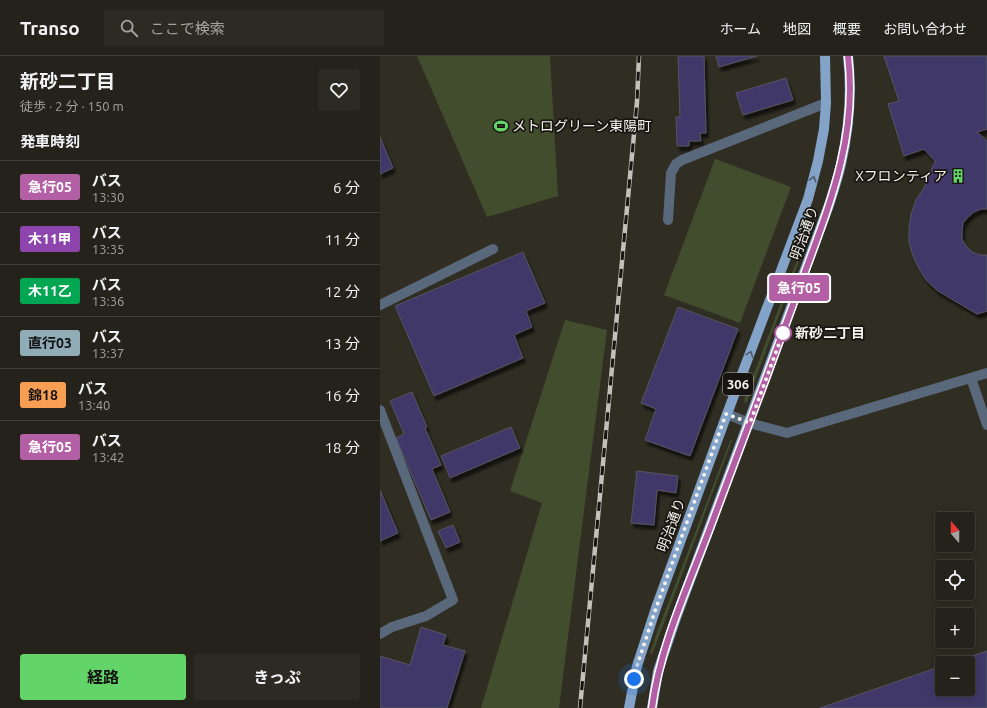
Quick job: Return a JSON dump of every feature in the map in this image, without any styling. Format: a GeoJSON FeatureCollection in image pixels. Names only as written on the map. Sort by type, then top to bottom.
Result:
{"type":"FeatureCollection","features":[{"type":"Feature","properties":{"kind":"main road","name":"明治通り"},"geometry":{"type":"LineString","coordinates":[[629,708],[637,666],[656,608],[726,414],[808,199],[818,161],[824,129],[826,103],[825,56]]}},
{"type":"Feature","properties":{"kind":"main road","name":"明治通り"},"geometry":{"type":"LineString","coordinates":[[652,708],[658,671],[677,615],[750,423],[829,205],[841,165],[850,101],[848,56]]}},
{"type":"Feature","properties":{"kind":"street"},"geometry":{"type":"LineString","coordinates":[[668,220],[671,173],[676,164],[682,160],[826,103]]}},
{"type":"Feature","properties":{"kind":"street"},"geometry":{"type":"LineString","coordinates":[[380,305],[493,249]]}},
{"type":"Feature","properties":{"kind":"street"},"geometry":{"type":"LineString","coordinates":[[726,414],[750,423],[787,433],[987,373]]}},
{"type":"Feature","properties":{"kind":"street"},"geometry":{"type":"LineString","coordinates":[[971,378],[987,425]]}},
{"type":"Feature","properties":{"kind":"street"},"geometry":{"type":"LineString","coordinates":[[380,410],[452,600],[426,616],[392,627],[380,634]]}},
{"type":"Feature","properties":{"kind":"green space","name":"メトログリーン東陽町"},"geometry":{"type":"Polygon","coordinates":[[[417,56],[550,56],[558,196],[487,217],[417,56]]]}},
{"type":"Feature","properties":{"kind":"green space"},"geometry":{"type":"Polygon","coordinates":[[[715,159],[791,187],[740,323],[664,295],[715,159]]]}},
{"type":"Feature","properties":{"kind":"green space"},"geometry":{"type":"Polygon","coordinates":[[[800,252],[802,253],[747,402],[745,403],[744,400],[800,252]]]}},
{"type":"Feature","properties":{"kind":"green space"},"geometry":{"type":"Polygon","coordinates":[[[565,320],[607,330],[559,708],[481,708],[542,503],[510,491],[565,320]]]}},
{"type":"Feature","properties":{"kind":"green space"},"geometry":{"type":"Polygon","coordinates":[[[731,439],[732,441],[652,655],[650,653],[657,632],[731,439]]]}},
{"type":"Feature","properties":{"kind":"building"},"geometry":{"type":"Polygon","coordinates":[[[678,56],[704,56],[706,133],[700,133],[701,141],[689,141],[689,146],[677,146],[676,117],[680,117],[678,56]]]}},
{"type":"Feature","properties":{"kind":"building"},"geometry":{"type":"Polygon","coordinates":[[[716,56],[757,56],[719,67],[716,56]]]}},
{"type":"Feature","properties":{"kind":"building","name":"Xフロンティア"},"geometry":{"type":"Polygon","coordinates":[[[884,56],[987,56],[987,129],[977,132],[987,141],[987,209],[981,209],[974,212],[963,223],[962,239],[972,252],[980,255],[987,255],[987,311],[977,314],[938,291],[927,281],[913,256],[909,242],[911,214],[916,200],[924,188],[935,161],[924,149],[904,156],[888,104],[899,101],[884,56]]]}},
{"type":"Feature","properties":{"kind":"building"},"geometry":{"type":"Polygon","coordinates":[[[786,78],[793,100],[743,115],[736,93],[786,78]]]}},
{"type":"Feature","properties":{"kind":"building"},"geometry":{"type":"Polygon","coordinates":[[[380,137],[393,168],[380,174],[380,137]]]}},
{"type":"Feature","properties":{"kind":"building"},"geometry":{"type":"Polygon","coordinates":[[[523,252],[545,303],[526,311],[532,327],[514,335],[523,358],[434,396],[395,306],[523,252]]]}},
{"type":"Feature","properties":{"kind":"building"},"geometry":{"type":"Polygon","coordinates":[[[678,307],[738,329],[690,456],[645,440],[656,409],[641,403],[678,307]]]}},
{"type":"Feature","properties":{"kind":"building"},"geometry":{"type":"Polygon","coordinates":[[[412,392],[427,427],[425,428],[441,465],[432,469],[450,512],[431,520],[396,438],[404,434],[390,401],[412,392]]]}},
{"type":"Feature","properties":{"kind":"building"},"geometry":{"type":"Polygon","coordinates":[[[511,427],[520,448],[450,478],[441,456],[511,427]]]}},
{"type":"Feature","properties":{"kind":"building"},"geometry":{"type":"Polygon","coordinates":[[[637,471],[678,476],[676,493],[657,490],[654,525],[631,523],[637,471]]]}},
{"type":"Feature","properties":{"kind":"building"},"geometry":{"type":"Polygon","coordinates":[[[380,490],[398,533],[380,541],[380,490]]]}},
{"type":"Feature","properties":{"kind":"building"},"geometry":{"type":"Polygon","coordinates":[[[453,525],[460,542],[446,548],[438,531],[453,525]]]}},
{"type":"Feature","properties":{"kind":"building"},"geometry":{"type":"Polygon","coordinates":[[[421,627],[446,635],[443,645],[465,651],[447,708],[380,708],[380,656],[410,665],[421,627]]]}},
{"type":"Feature","properties":{"kind":"building"},"geometry":{"type":"Polygon","coordinates":[[[987,651],[987,708],[820,708],[935,668],[935,696],[975,696],[975,656],[972,656],[987,651]]]}},
{"type":"Feature","properties":{"kind":"railway"},"geometry":{"type":"LineString","coordinates":[[580,708],[637,102],[639,56]]}},
{"type":"Feature","properties":{"kind":"bus line","name":"急行05"},"geometry":{"type":"LineString","coordinates":[[652,708],[658,671],[677,615],[750,423],[829,205],[841,165],[846,133],[850,101],[848,56]]}},
{"type":"Feature","properties":{"kind":"place","name":"メトログリーン東陽町"},"geometry":{"type":"Point","coordinates":[501,126]}},
{"type":"Feature","properties":{"kind":"place","name":"Xフロンティア"},"geometry":{"type":"Point","coordinates":[958,176]}},
{"type":"Feature","properties":{"kind":"place","name":"新砂二丁目"},"geometry":{"type":"Point","coordinates":[783,333]}},
{"type":"Feature","properties":{"kind":"route"},"geometry":{"type":"LineString","coordinates":[[634,679],[656,608],[726,414],[750,423],[783,333]]}}]}
